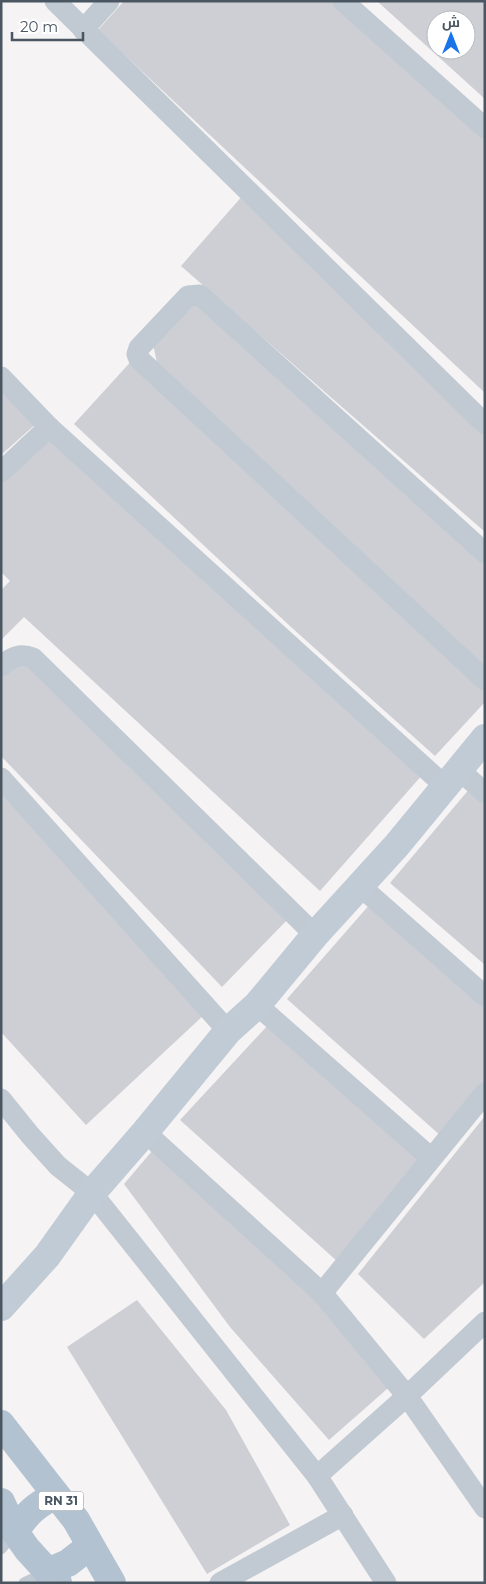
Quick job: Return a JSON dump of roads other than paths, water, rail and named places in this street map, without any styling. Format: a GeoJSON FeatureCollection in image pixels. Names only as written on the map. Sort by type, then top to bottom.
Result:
{"type":"FeatureCollection","features":[{"type":"Feature","properties":{"kind":"main road","name":"RN 31"},"geometry":{"type":"LineString","coordinates":[[1,1424],[76,1520],[112,1583]]}},
{"type":"Feature","properties":{"kind":"main road"},"geometry":{"type":"LineString","coordinates":[[8,1540],[29,1512],[38,1504],[56,1495]]}},
{"type":"Feature","properties":{"kind":"main road"},"geometry":{"type":"LineString","coordinates":[[1,1502],[8,1540]]}},
{"type":"Feature","properties":{"kind":"main road"},"geometry":{"type":"LineString","coordinates":[[8,1540],[27,1549],[43,1579],[90,1546]]}},
{"type":"Feature","properties":{"kind":"street"},"geometry":{"type":"LineString","coordinates":[[55,1],[485,424]]}},
{"type":"Feature","properties":{"kind":"street"},"geometry":{"type":"LineString","coordinates":[[83,30],[109,1]]}},
{"type":"Feature","properties":{"kind":"street"},"geometry":{"type":"LineString","coordinates":[[343,1],[485,128]]}},
{"type":"Feature","properties":{"kind":"street"},"geometry":{"type":"LineString","coordinates":[[485,553],[200,295],[188,296],[139,348],[137,354],[140,358],[485,680]]}},
{"type":"Feature","properties":{"kind":"street"},"geometry":{"type":"LineString","coordinates":[[1,377],[49,427],[452,778],[485,793]]}},
{"type":"Feature","properties":{"kind":"street"},"geometry":{"type":"LineString","coordinates":[[1,472],[49,427]]}},
{"type":"Feature","properties":{"kind":"street"},"geometry":{"type":"LineString","coordinates":[[1,666],[18,655],[34,658],[315,934]]}},
{"type":"Feature","properties":{"kind":"street"},"geometry":{"type":"LineString","coordinates":[[1,1307],[47,1256],[92,1193],[228,1031],[257,1004],[315,934],[397,845],[485,738]]}},
{"type":"Feature","properties":{"kind":"street"},"geometry":{"type":"LineString","coordinates":[[1,778],[228,1031]]}},
{"type":"Feature","properties":{"kind":"street"},"geometry":{"type":"LineString","coordinates":[[360,886],[485,996]]}},
{"type":"Feature","properties":{"kind":"street"},"geometry":{"type":"LineString","coordinates":[[257,1004],[432,1158]]}},
{"type":"Feature","properties":{"kind":"street"},"geometry":{"type":"LineString","coordinates":[[322,1293],[485,1093]]}},
{"type":"Feature","properties":{"kind":"street"},"geometry":{"type":"LineString","coordinates":[[1,1099],[58,1166],[92,1193],[317,1476],[386,1583]]}},
{"type":"Feature","properties":{"kind":"street"},"geometry":{"type":"LineString","coordinates":[[145,1132],[322,1293],[407,1396],[485,1508]]}},
{"type":"Feature","properties":{"kind":"street"},"geometry":{"type":"LineString","coordinates":[[317,1476],[407,1396],[485,1322]]}},
{"type":"Feature","properties":{"kind":"street"},"geometry":{"type":"LineString","coordinates":[[220,1583],[343,1515]]}}]}
